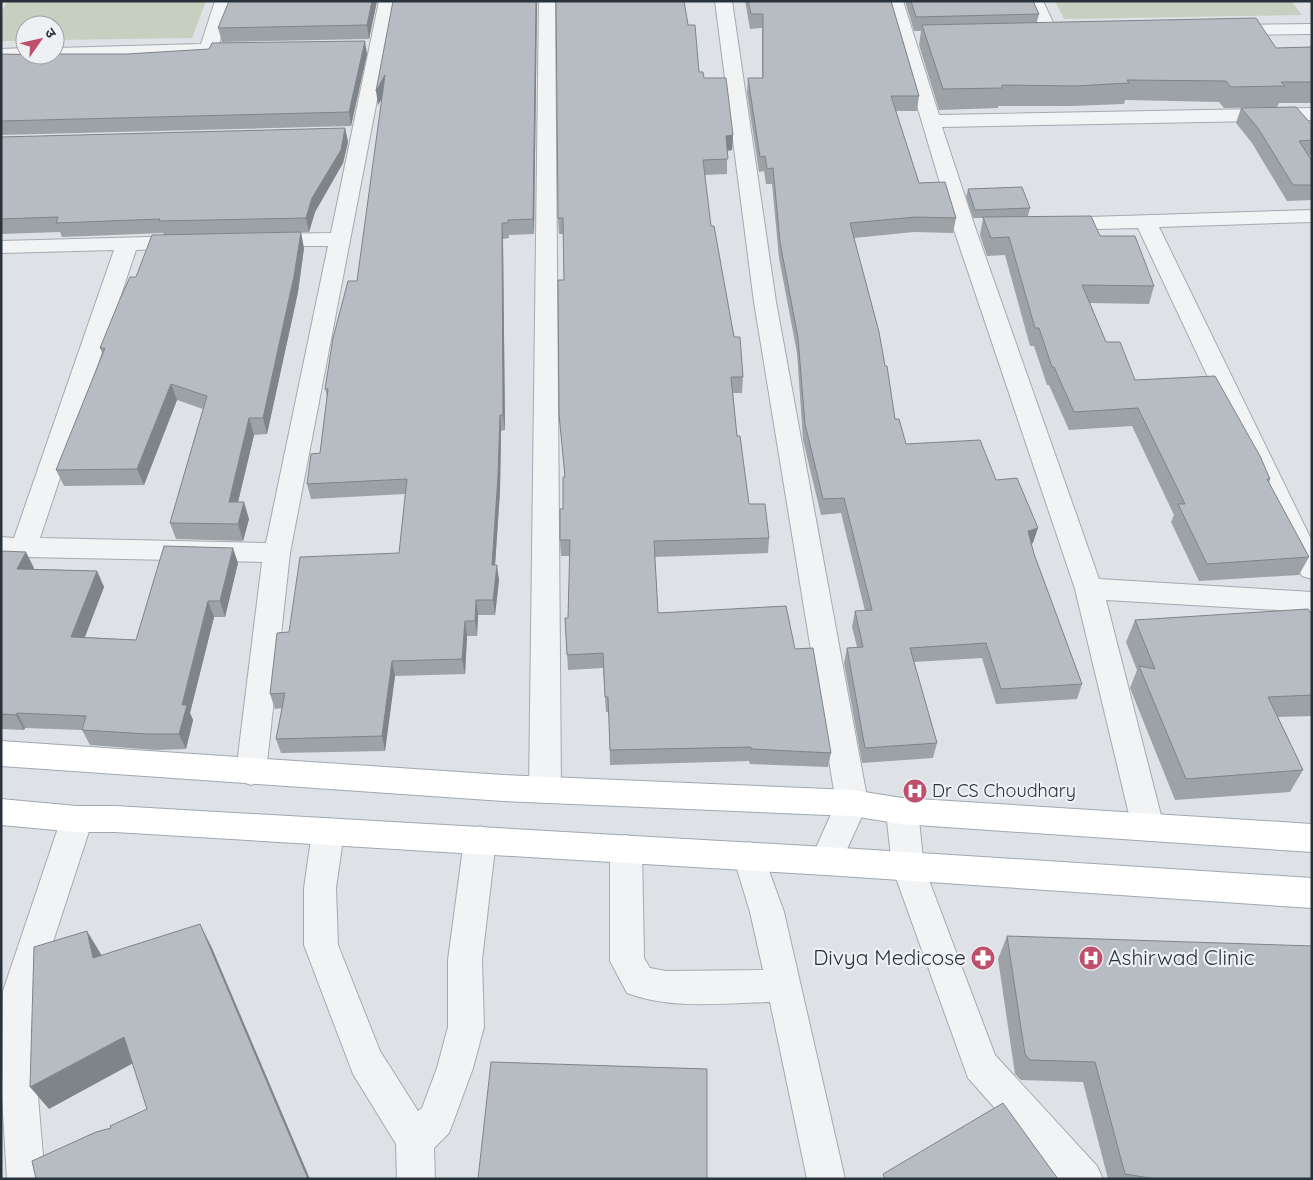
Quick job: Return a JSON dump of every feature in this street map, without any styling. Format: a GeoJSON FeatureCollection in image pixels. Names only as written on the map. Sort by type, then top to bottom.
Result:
{"type":"FeatureCollection","features":[{"type":"Feature","properties":{"kind":"main road"},"geometry":{"type":"LineString","coordinates":[[1,752],[251,772],[545,790],[852,802],[902,812],[1312,838]]}},
{"type":"Feature","properties":{"kind":"main road"},"geometry":{"type":"LineString","coordinates":[[1,812],[78,819],[749,856],[1312,893]]}},
{"type":"Feature","properties":{"kind":"street"},"geometry":{"type":"LineString","coordinates":[[208,50],[224,1]]}},
{"type":"Feature","properties":{"kind":"street"},"geometry":{"type":"LineString","coordinates":[[251,772],[277,552],[340,239],[352,134],[369,46],[388,1]]}},
{"type":"Feature","properties":{"kind":"street"},"geometry":{"type":"LineString","coordinates":[[545,790],[547,1]]}},
{"type":"Feature","properties":{"kind":"street"},"geometry":{"type":"LineString","coordinates":[[723,1],[765,302],[852,802],[826,861]]}},
{"type":"Feature","properties":{"kind":"street"},"geometry":{"type":"LineString","coordinates":[[894,1],[916,38],[932,121],[974,227],[1089,589],[1148,827]]}},
{"type":"Feature","properties":{"kind":"street"},"geometry":{"type":"LineString","coordinates":[[1034,1],[1049,33]]}},
{"type":"Feature","properties":{"kind":"street"},"geometry":{"type":"LineString","coordinates":[[1205,31],[1312,29]]}},
{"type":"Feature","properties":{"kind":"street"},"geometry":{"type":"LineString","coordinates":[[1030,34],[1069,33]]}},
{"type":"Feature","properties":{"kind":"street"},"geometry":{"type":"LineString","coordinates":[[65,53],[255,49]]}},
{"type":"Feature","properties":{"kind":"street"},"geometry":{"type":"LineString","coordinates":[[1,54],[15,53]]}},
{"type":"Feature","properties":{"kind":"street"},"geometry":{"type":"LineString","coordinates":[[932,121],[1312,114]]}},
{"type":"Feature","properties":{"kind":"street"},"geometry":{"type":"LineString","coordinates":[[1040,224],[1312,216]]}},
{"type":"Feature","properties":{"kind":"street"},"geometry":{"type":"LineString","coordinates":[[1145,220],[1312,569]]}},
{"type":"Feature","properties":{"kind":"street"},"geometry":{"type":"LineString","coordinates":[[244,241],[340,239]]}},
{"type":"Feature","properties":{"kind":"street"},"geometry":{"type":"LineString","coordinates":[[1,248],[205,242]]}},
{"type":"Feature","properties":{"kind":"street"},"geometry":{"type":"LineString","coordinates":[[127,244],[12,548],[277,552]]}},
{"type":"Feature","properties":{"kind":"street"},"geometry":{"type":"LineString","coordinates":[[1089,589],[1312,602]]}},
{"type":"Feature","properties":{"kind":"street"},"geometry":{"type":"LineString","coordinates":[[902,812],[908,867],[981,1066],[1084,1179]]}},
{"type":"Feature","properties":{"kind":"street"},"geometry":{"type":"LineString","coordinates":[[17,1174],[20,1097],[11,991],[78,819]]}},
{"type":"Feature","properties":{"kind":"street"},"geometry":{"type":"LineString","coordinates":[[328,832],[320,888],[321,945],[366,1062],[415,1140],[416,1179]]}},
{"type":"Feature","properties":{"kind":"street"},"geometry":{"type":"LineString","coordinates":[[415,1140],[436,1120],[455,1068],[466,1027],[465,960],[480,840]]}},
{"type":"Feature","properties":{"kind":"street"},"geometry":{"type":"LineString","coordinates":[[626,849],[628,961],[639,982],[666,987],[783,986]]}},
{"type":"Feature","properties":{"kind":"street"},"geometry":{"type":"LineString","coordinates":[[749,856],[767,912],[826,1179]]}},
{"type":"Feature","properties":{"kind":"green space"},"geometry":{"type":"Polygon","coordinates":[[[8,1],[206,1],[192,38],[65,40],[65,15],[15,15],[15,41],[1,41],[1,12],[8,1]]]}},
{"type":"Feature","properties":{"kind":"green space"},"geometry":{"type":"Polygon","coordinates":[[[1055,1],[1291,1],[1302,15],[1064,19],[1055,1]]]}},
{"type":"Feature","properties":{"kind":"building"},"geometry":{"type":"Polygon","coordinates":[[[229,1],[372,1],[367,25],[218,28],[229,1]]]}},
{"type":"Feature","properties":{"kind":"building"},"geometry":{"type":"Polygon","coordinates":[[[393,1],[536,1],[533,219],[508,220],[508,223],[502,223],[503,415],[500,415],[492,565],[497,565],[493,600],[476,600],[475,621],[465,621],[462,659],[392,661],[382,736],[276,739],[285,693],[270,694],[277,633],[289,632],[300,557],[399,553],[407,479],[307,484],[311,454],[320,453],[328,389],[325,389],[333,338],[348,281],[357,281],[385,75],[376,91],[393,1]]]}},
{"type":"Feature","properties":{"kind":"building"},"geometry":{"type":"Polygon","coordinates":[[[556,1],[684,1],[688,25],[695,25],[699,72],[703,72],[704,78],[726,78],[733,135],[726,136],[728,159],[703,160],[711,226],[714,226],[734,337],[740,337],[743,377],[731,377],[737,436],[740,436],[749,504],[765,504],[769,538],[654,541],[658,613],[786,606],[795,649],[813,648],[831,753],[751,749],[751,747],[610,750],[608,697],[605,697],[603,653],[567,655],[565,618],[568,618],[570,540],[560,540],[560,509],[563,509],[563,477],[565,477],[559,414],[558,280],[564,280],[563,218],[558,218],[556,1]]]}},
{"type":"Feature","properties":{"kind":"building"},"geometry":{"type":"Polygon","coordinates":[[[748,1],[891,1],[919,96],[891,96],[919,183],[945,182],[956,218],[916,217],[850,223],[879,332],[885,366],[887,366],[895,419],[899,419],[906,444],[980,440],[996,480],[1017,478],[1038,528],[1028,531],[1034,554],[1082,684],[1001,689],[986,643],[910,648],[937,743],[865,748],[847,648],[863,647],[855,611],[872,610],[844,498],[823,499],[805,424],[798,338],[780,242],[773,168],[767,169],[765,156],[760,157],[748,78],[763,78],[763,14],[751,14],[748,1]]]}},
{"type":"Feature","properties":{"kind":"building"},"geometry":{"type":"Polygon","coordinates":[[[911,1],[1033,1],[1039,14],[916,17],[911,1]]]}},
{"type":"Feature","properties":{"kind":"building"},"geometry":{"type":"Polygon","coordinates":[[[1256,18],[1276,48],[1312,47],[1312,82],[1281,82],[1285,86],[1231,87],[1226,81],[1127,80],[1129,83],[1075,86],[1002,85],[1002,88],[943,89],[922,25],[1256,18]]]}},
{"type":"Feature","properties":{"kind":"building"},"geometry":{"type":"Polygon","coordinates":[[[365,41],[349,112],[1,121],[1,54],[15,54],[15,65],[65,65],[65,54],[127,54],[209,49],[212,43],[365,41]]]}},
{"type":"Feature","properties":{"kind":"building"},"geometry":{"type":"Polygon","coordinates":[[[1296,107],[1312,125],[1312,140],[1299,141],[1312,161],[1312,185],[1293,185],[1258,128],[1241,108],[1296,107]]]}},
{"type":"Feature","properties":{"kind":"building"},"geometry":{"type":"Polygon","coordinates":[[[345,128],[341,150],[312,198],[306,218],[159,221],[160,219],[56,223],[58,217],[1,219],[1,137],[345,128]]]}},
{"type":"Feature","properties":{"kind":"building"},"geometry":{"type":"Polygon","coordinates":[[[1022,187],[1030,208],[975,210],[968,189],[1022,187]]]}},
{"type":"Feature","properties":{"kind":"building"},"geometry":{"type":"Polygon","coordinates":[[[1091,216],[1100,236],[1135,236],[1154,286],[1082,285],[1106,342],[1120,342],[1135,380],[1215,376],[1260,456],[1270,479],[1267,479],[1309,557],[1207,564],[1178,504],[1185,504],[1138,408],[1074,412],[1054,367],[1052,367],[1039,328],[1035,328],[1009,237],[991,238],[983,217],[1091,216]]]}},
{"type":"Feature","properties":{"kind":"building"},"geometry":{"type":"Polygon","coordinates":[[[301,232],[294,276],[263,418],[249,418],[229,502],[244,502],[238,524],[170,523],[207,396],[171,384],[137,469],[56,470],[105,348],[100,348],[120,299],[130,277],[136,277],[152,235],[301,232]]]}},
{"type":"Feature","properties":{"kind":"building"},"geometry":{"type":"Polygon","coordinates":[[[164,546],[233,548],[220,601],[208,601],[182,705],[187,705],[179,734],[82,730],[86,716],[1,714],[1,551],[26,552],[17,569],[97,571],[71,637],[136,640],[164,546]]]}},
{"type":"Feature","properties":{"kind":"building"},"geometry":{"type":"Polygon","coordinates":[[[1308,609],[1312,615],[1312,695],[1268,697],[1303,770],[1186,779],[1139,666],[1155,669],[1135,620],[1308,609]]]}},
{"type":"Feature","properties":{"kind":"building"},"geometry":{"type":"Polygon","coordinates":[[[200,924],[308,1179],[36,1179],[32,1161],[96,1132],[111,1128],[110,1126],[147,1109],[124,1037],[30,1087],[34,947],[87,931],[93,958],[200,924]]]}},
{"type":"Feature","properties":{"kind":"building"},"geometry":{"type":"Polygon","coordinates":[[[1007,936],[1312,946],[1312,1179],[1156,1179],[1125,1174],[1095,1062],[1030,1060],[1025,1054],[1007,936]]]}},
{"type":"Feature","properties":{"kind":"building"},"geometry":{"type":"Polygon","coordinates":[[[491,1062],[707,1069],[707,1179],[478,1179],[491,1062]]]}},
{"type":"Feature","properties":{"kind":"building"},"geometry":{"type":"Polygon","coordinates":[[[1003,1103],[1058,1179],[885,1179],[883,1174],[1003,1103]]]}},
{"type":"Feature","properties":{"kind":"place","name":"Dr CS Choudhary"},"geometry":{"type":"Point","coordinates":[915,791]}},
{"type":"Feature","properties":{"kind":"place","name":"Divya Medicose"},"geometry":{"type":"Point","coordinates":[983,958]}},
{"type":"Feature","properties":{"kind":"place","name":"Ashirwad Clinic"},"geometry":{"type":"Point","coordinates":[1091,958]}}]}
